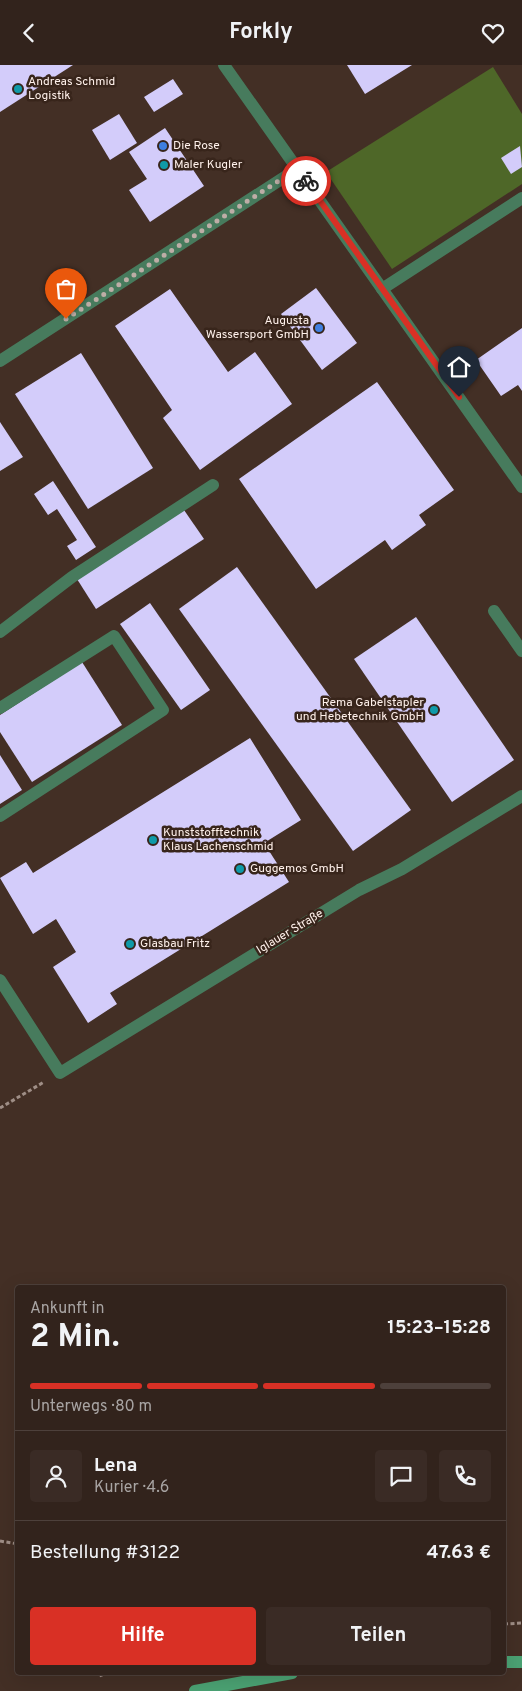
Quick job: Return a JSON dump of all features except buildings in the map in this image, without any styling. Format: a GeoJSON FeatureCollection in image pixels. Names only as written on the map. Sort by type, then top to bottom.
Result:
{"type":"FeatureCollection","features":[{"type":"Feature","properties":{"kind":"main road"},"geometry":{"type":"LineString","coordinates":[[506,1661],[522,1662]]}},
{"type":"Feature","properties":{"kind":"main road"},"geometry":{"type":"LineString","coordinates":[[195,1691],[281,1675]]}},
{"type":"Feature","properties":{"kind":"street"},"geometry":{"type":"LineString","coordinates":[[224,65],[522,487]]}},
{"type":"Feature","properties":{"kind":"street"},"geometry":{"type":"LineString","coordinates":[[0,361],[297,169]]}},
{"type":"Feature","properties":{"kind":"street"},"geometry":{"type":"LineString","coordinates":[[382,289],[522,197]]}},
{"type":"Feature","properties":{"kind":"street"},"geometry":{"type":"LineString","coordinates":[[0,632],[72,577],[213,485]]}},
{"type":"Feature","properties":{"kind":"street"},"geometry":{"type":"LineString","coordinates":[[494,611],[522,651]]}},
{"type":"Feature","properties":{"kind":"street"},"geometry":{"type":"LineString","coordinates":[[0,708],[114,636],[164,710],[0,816]]}},
{"type":"Feature","properties":{"kind":"street","name":"Iglauer Straße"},"geometry":{"type":"LineString","coordinates":[[60,1073],[359,890],[402,869],[522,796]]}},
{"type":"Feature","properties":{"kind":"street"},"geometry":{"type":"LineString","coordinates":[[0,980],[60,1073]]}},
{"type":"Feature","properties":{"kind":"path"},"geometry":{"type":"LineString","coordinates":[[0,1109],[60,1073]]}},
{"type":"Feature","properties":{"kind":"path"},"geometry":{"type":"LineString","coordinates":[[0,1541],[15,1544]]}},
{"type":"Feature","properties":{"kind":"path"},"geometry":{"type":"LineString","coordinates":[[506,1624],[522,1623]]}},
{"type":"Feature","properties":{"kind":"path"},"geometry":{"type":"LineString","coordinates":[[101,1675],[102,1679]]}},
{"type":"Feature","properties":{"kind":"green space"},"geometry":{"type":"Polygon","coordinates":[[[493,67],[522,114],[522,184],[392,269],[326,172],[493,67]]]}},
{"type":"Feature","properties":{"kind":"way so far"},"geometry":{"type":"LineString","coordinates":[[66,319],[297,169],[306,181]]}},
{"type":"Feature","properties":{"kind":"place","name":"Andreas Schmid Logistik"},"geometry":{"type":"Point","coordinates":[18,89]}},
{"type":"Feature","properties":{"kind":"place","name":"Die Rose"},"geometry":{"type":"Point","coordinates":[163,146]}},
{"type":"Feature","properties":{"kind":"place","name":"Maler Kugler"},"geometry":{"type":"Point","coordinates":[164,165]}},
{"type":"Feature","properties":{"kind":"place","name":"Augusta Wassersport GmbH"},"geometry":{"type":"Point","coordinates":[319,328]}},
{"type":"Feature","properties":{"kind":"place","name":"Rema Gabelstapler und Hebetechnik GmbH"},"geometry":{"type":"Point","coordinates":[434,710]}},
{"type":"Feature","properties":{"kind":"place","name":"Kunststofftechnik Klaus Lachenschmid"},"geometry":{"type":"Point","coordinates":[153,840]}},
{"type":"Feature","properties":{"kind":"place","name":"Guggemos GmbH"},"geometry":{"type":"Point","coordinates":[240,869]}},
{"type":"Feature","properties":{"kind":"place","name":"Glasbau Fritz"},"geometry":{"type":"Point","coordinates":[130,944]}},
{"type":"Feature","properties":{"kind":"route"},"geometry":{"type":"LineString","coordinates":[[306,181],[459,397]]}}]}
